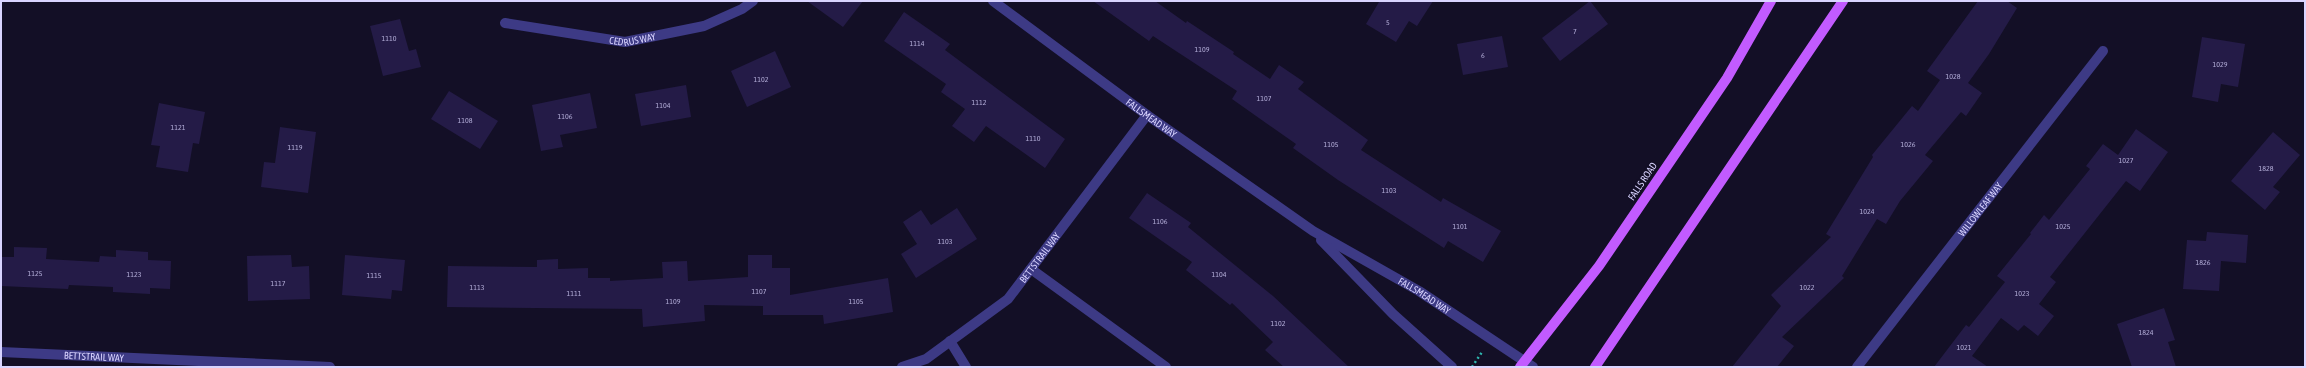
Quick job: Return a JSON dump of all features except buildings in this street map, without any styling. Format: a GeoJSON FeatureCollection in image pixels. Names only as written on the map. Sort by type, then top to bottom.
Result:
{"type":"FeatureCollection","features":[{"type":"Feature","properties":{"kind":"main road","name":"FALLS ROAD"},"geometry":{"type":"LineString","coordinates":[[1522,364],[1599,266],[1727,78],[1771,1]]}},
{"type":"Feature","properties":{"kind":"main road"},"geometry":{"type":"LineString","coordinates":[[1595,367],[1843,1]]}},
{"type":"Feature","properties":{"kind":"street","name":"CEDRUS WAY"},"geometry":{"type":"LineString","coordinates":[[505,23],[625,42],[704,26],[742,9],[752,1]]}},
{"type":"Feature","properties":{"kind":"street","name":"FALLSMEAD WAY"},"geometry":{"type":"LineString","coordinates":[[993,1],[1147,115],[1312,231],[1418,291],[1522,364],[1533,367]]}},
{"type":"Feature","properties":{"kind":"street","name":"WILLOWLEAF WAY"},"geometry":{"type":"LineString","coordinates":[[1857,367],[2103,51]]}},
{"type":"Feature","properties":{"kind":"street","name":"BETTSTRAIL WAY"},"geometry":{"type":"LineString","coordinates":[[902,367],[926,359],[1008,299],[1147,115]]}},
{"type":"Feature","properties":{"kind":"street","name":"FALLSMEAD WAY"},"geometry":{"type":"LineString","coordinates":[[1312,231],[1393,314],[1452,367]]}},
{"type":"Feature","properties":{"kind":"street"},"geometry":{"type":"LineString","coordinates":[[1031,269],[1166,367]]}},
{"type":"Feature","properties":{"kind":"street"},"geometry":{"type":"LineString","coordinates":[[950,341],[966,367]]}},
{"type":"Feature","properties":{"kind":"street","name":"BETTSTRAIL WAY"},"geometry":{"type":"LineString","coordinates":[[1,352],[330,367]]}},
{"type":"Feature","properties":{"kind":"path"},"geometry":{"type":"LineString","coordinates":[[1472,367],[1483,351]]}}]}
